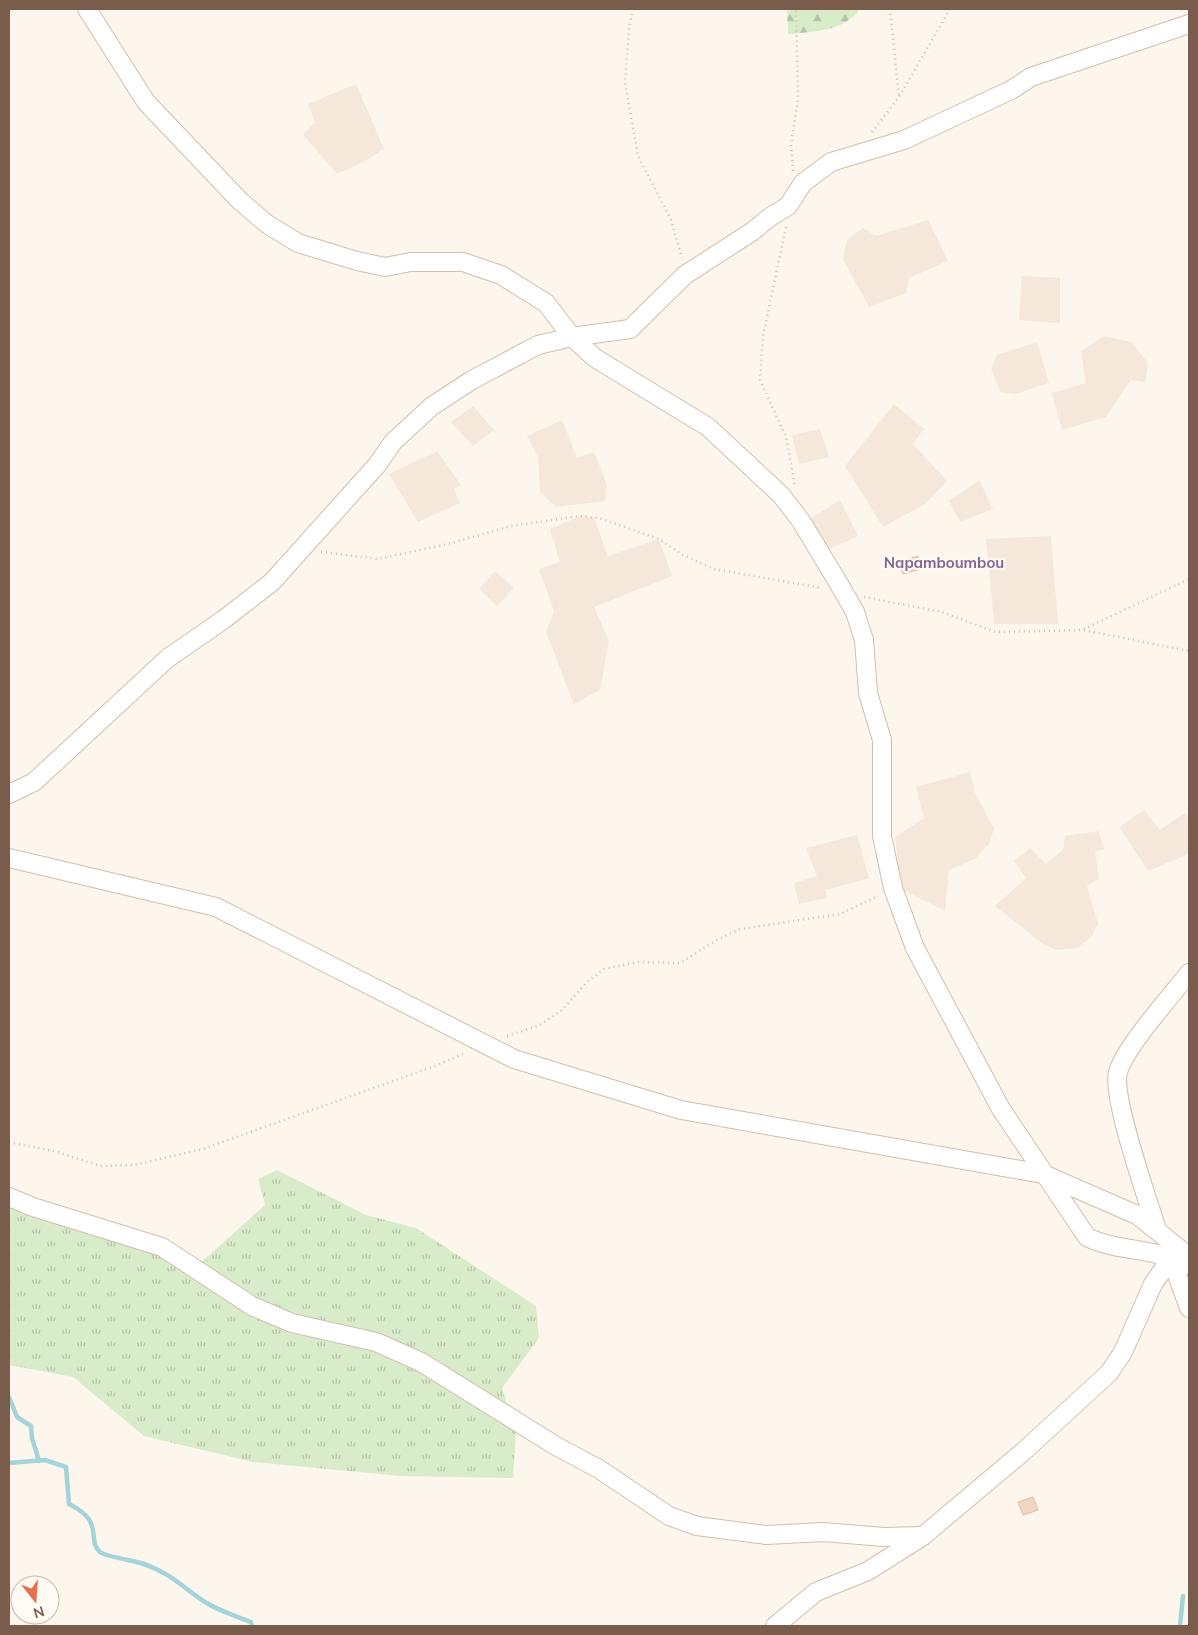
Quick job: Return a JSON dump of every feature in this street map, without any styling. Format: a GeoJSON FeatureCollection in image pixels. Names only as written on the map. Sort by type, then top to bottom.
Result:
{"type":"FeatureCollection","features":[{"type":"Feature","properties":{"kind":"street"},"geometry":{"type":"LineString","coordinates":[[87,9],[146,102],[240,201],[267,224],[298,243],[357,261],[385,267],[411,262],[462,262],[501,275],[546,303],[572,337],[595,358],[708,426],[781,494],[801,522],[855,612],[864,640],[868,693],[882,740],[882,836],[893,888],[915,948],[1001,1109],[1042,1174],[1086,1237],[1102,1245],[1157,1253],[1183,1254]]}},
{"type":"Feature","properties":{"kind":"street"},"geometry":{"type":"LineString","coordinates":[[9,794],[34,782],[168,658],[223,620],[272,582],[377,465],[393,442],[432,406],[472,380],[538,345],[572,337],[630,329],[685,276],[753,232],[770,217],[788,206],[803,183],[831,162],[904,140],[1011,90],[1030,77],[1189,24]]}},
{"type":"Feature","properties":{"kind":"street"},"geometry":{"type":"LineString","coordinates":[[9,858],[216,908],[514,1059],[681,1110],[1042,1174],[1137,1215],[1157,1230],[1183,1254],[1189,1308]]}},
{"type":"Feature","properties":{"kind":"street"},"geometry":{"type":"LineString","coordinates":[[1157,1230],[1118,1099],[1117,1072],[1129,1050],[1189,973]]}},
{"type":"Feature","properties":{"kind":"street"},"geometry":{"type":"LineString","coordinates":[[9,1197],[33,1207],[162,1248],[252,1306],[292,1323],[376,1342],[421,1362],[556,1446],[599,1469],[669,1516],[697,1526],[766,1535],[823,1532],[884,1537],[923,1536]]}},
{"type":"Feature","properties":{"kind":"street"},"geometry":{"type":"LineString","coordinates":[[775,1626],[816,1592],[868,1571],[923,1536],[1024,1451],[1109,1374],[1123,1352],[1153,1284],[1183,1254]]}},
{"type":"Feature","properties":{"kind":"path"},"geometry":{"type":"LineString","coordinates":[[633,9],[629,29],[625,83],[638,156],[671,220],[685,276]]}},
{"type":"Feature","properties":{"kind":"path"},"geometry":{"type":"LineString","coordinates":[[795,196],[791,145],[798,100],[796,9]]}},
{"type":"Feature","properties":{"kind":"path"},"geometry":{"type":"LineString","coordinates":[[890,9],[899,96]]}},
{"type":"Feature","properties":{"kind":"path"},"geometry":{"type":"LineString","coordinates":[[869,134],[899,96],[950,9]]}},
{"type":"Feature","properties":{"kind":"path"},"geometry":{"type":"LineString","coordinates":[[787,224],[763,336],[760,380],[786,437],[796,493]]}},
{"type":"Feature","properties":{"kind":"path"},"geometry":{"type":"LineString","coordinates":[[300,550],[378,558],[448,544],[511,526],[587,516],[599,518],[659,539],[683,555],[714,569],[787,580],[942,612],[995,632],[1082,630],[1189,651]]}},
{"type":"Feature","properties":{"kind":"path"},"geometry":{"type":"LineString","coordinates":[[1082,630],[1189,579]]}},
{"type":"Feature","properties":{"kind":"shaded area"},"geometry":{"type":"Polygon","coordinates":[[[356,84],[384,149],[365,161],[337,174],[303,135],[315,122],[308,104],[356,84]]]}},
{"type":"Feature","properties":{"kind":"shaded area"},"geometry":{"type":"Polygon","coordinates":[[[928,220],[948,261],[909,278],[906,293],[869,307],[843,259],[847,240],[863,228],[876,236],[928,220]]]}},
{"type":"Feature","properties":{"kind":"shaded area"},"geometry":{"type":"Polygon","coordinates":[[[1022,276],[1060,278],[1060,323],[1019,320],[1022,276]]]}},
{"type":"Feature","properties":{"kind":"shaded area"},"geometry":{"type":"Polygon","coordinates":[[[1104,336],[1131,342],[1148,363],[1145,382],[1131,380],[1106,417],[1062,430],[1052,393],[1086,383],[1081,351],[1104,336]]]}},
{"type":"Feature","properties":{"kind":"shaded area"},"geometry":{"type":"Polygon","coordinates":[[[1037,342],[1049,383],[1015,394],[1000,392],[991,368],[997,355],[1037,342]]]}},
{"type":"Feature","properties":{"kind":"shaded area"},"geometry":{"type":"Polygon","coordinates":[[[894,404],[924,429],[913,444],[947,481],[925,504],[883,527],[845,466],[894,404]]]}},
{"type":"Feature","properties":{"kind":"shaded area"},"geometry":{"type":"Polygon","coordinates":[[[473,406],[494,430],[473,446],[451,422],[473,406]]]}},
{"type":"Feature","properties":{"kind":"shaded area"},"geometry":{"type":"Polygon","coordinates":[[[562,420],[577,458],[594,452],[607,485],[605,501],[556,507],[540,492],[538,457],[527,436],[562,420]]]}},
{"type":"Feature","properties":{"kind":"shaded area"},"geometry":{"type":"Polygon","coordinates":[[[820,429],[829,457],[799,464],[792,435],[820,429]]]}},
{"type":"Feature","properties":{"kind":"shaded area"},"geometry":{"type":"Polygon","coordinates":[[[437,451],[461,485],[454,489],[460,503],[418,522],[389,474],[437,451]]]}},
{"type":"Feature","properties":{"kind":"shaded area"},"geometry":{"type":"Polygon","coordinates":[[[979,480],[993,509],[960,522],[949,501],[979,480]]]}},
{"type":"Feature","properties":{"kind":"shaded area"},"geometry":{"type":"Polygon","coordinates":[[[840,500],[858,536],[827,550],[810,519],[840,500]]]}},
{"type":"Feature","properties":{"kind":"shaded area"},"geometry":{"type":"Polygon","coordinates":[[[580,516],[594,517],[608,556],[659,539],[672,576],[594,607],[609,641],[600,690],[574,704],[546,632],[554,611],[539,569],[560,562],[550,529],[580,516]]]}},
{"type":"Feature","properties":{"kind":"shaded area"},"geometry":{"type":"Polygon","coordinates":[[[1051,536],[1058,624],[994,624],[986,539],[1051,536]]]}},
{"type":"Feature","properties":{"kind":"shaded area"},"geometry":{"type":"Polygon","coordinates":[[[495,571],[514,588],[497,606],[479,589],[495,571]]]}},
{"type":"Feature","properties":{"kind":"shaded area"},"geometry":{"type":"Polygon","coordinates":[[[970,772],[975,793],[994,829],[989,844],[975,859],[949,870],[945,911],[901,889],[895,837],[924,818],[916,787],[970,772]]]}},
{"type":"Feature","properties":{"kind":"shaded area"},"geometry":{"type":"Polygon","coordinates":[[[1144,810],[1160,830],[1185,813],[1189,818],[1189,854],[1148,871],[1119,827],[1144,810]]]}},
{"type":"Feature","properties":{"kind":"shaded area"},"geometry":{"type":"Polygon","coordinates":[[[1099,831],[1104,849],[1095,852],[1099,879],[1087,886],[1098,923],[1092,936],[1078,948],[1056,950],[1043,944],[995,906],[1026,878],[1014,861],[1030,848],[1046,864],[1063,850],[1065,836],[1099,831]]]}},
{"type":"Feature","properties":{"kind":"shaded area"},"geometry":{"type":"Polygon","coordinates":[[[857,835],[869,878],[826,890],[827,898],[799,904],[794,883],[817,876],[806,848],[857,835]]]}},
{"type":"Feature","properties":{"kind":"green space"},"geometry":{"type":"Polygon","coordinates":[[[787,9],[860,9],[846,22],[837,26],[818,31],[788,34],[787,9]]]}},
{"type":"Feature","properties":{"kind":"green space"},"geometry":{"type":"Polygon","coordinates":[[[277,1170],[366,1215],[416,1228],[536,1306],[539,1338],[502,1388],[516,1434],[513,1478],[400,1476],[253,1462],[144,1436],[73,1377],[9,1365],[9,1197],[195,1268],[265,1205],[258,1179],[277,1170]]]}},
{"type":"Feature","properties":{"kind":"building"},"geometry":{"type":"Polygon","coordinates":[[[918,556],[921,569],[903,574],[899,562],[918,556]]]}},
{"type":"Feature","properties":{"kind":"building"},"geometry":{"type":"Polygon","coordinates":[[[1033,1497],[1038,1510],[1023,1515],[1018,1502],[1033,1497]]]}},
{"type":"Feature","properties":{"kind":"waterway"},"geometry":{"type":"LineString","coordinates":[[9,1397],[17,1417],[31,1426],[32,1438],[39,1461]]}},
{"type":"Feature","properties":{"kind":"waterway"},"geometry":{"type":"LineString","coordinates":[[9,1463],[45,1460],[66,1467],[69,1504],[87,1517],[93,1530],[94,1542],[100,1552],[154,1568],[170,1576],[210,1605],[251,1622],[252,1626]]}},
{"type":"Feature","properties":{"kind":"waterway"},"geometry":{"type":"LineString","coordinates":[[1180,1626],[1183,1596]]}},
{"type":"Feature","properties":{"kind":"district","name":"Napamboumbou"},"geometry":{"type":"Point","coordinates":[944,563]}}]}
